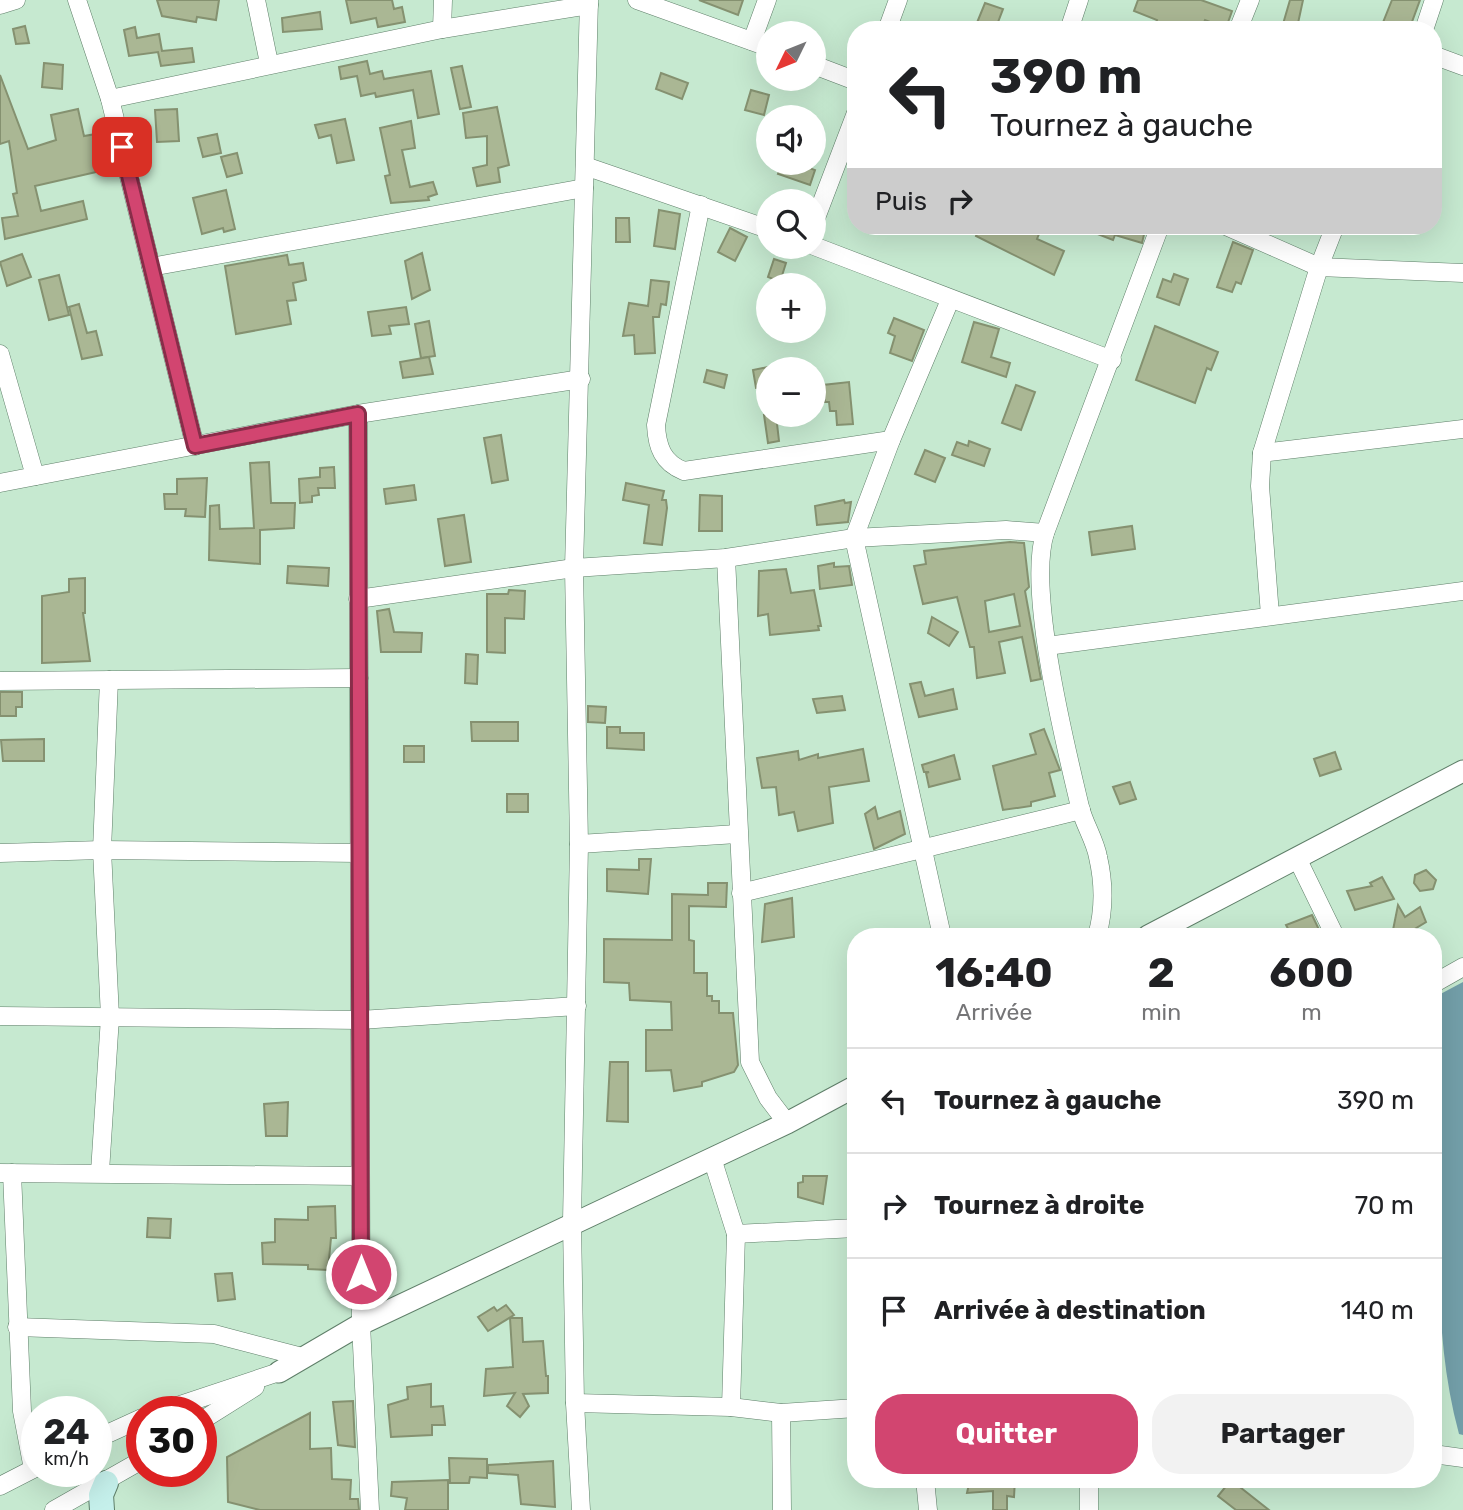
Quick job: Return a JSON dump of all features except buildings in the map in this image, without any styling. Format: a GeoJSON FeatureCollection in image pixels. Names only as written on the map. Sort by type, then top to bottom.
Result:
{"type":"FeatureCollection","features":[{"type":"Feature","properties":{"kind":"main road"},"geometry":{"type":"LineString","coordinates":[[102,1510],[101,1495],[104,1487]]}},
{"type":"Feature","properties":{"kind":"street"},"geometry":{"type":"LineString","coordinates":[[0,5],[16,0]]}},
{"type":"Feature","properties":{"kind":"street"},"geometry":{"type":"LineString","coordinates":[[77,0],[110,99],[195,446]]}},
{"type":"Feature","properties":{"kind":"street"},"geometry":{"type":"LineString","coordinates":[[257,0],[269,63]]}},
{"type":"Feature","properties":{"kind":"street"},"geometry":{"type":"LineString","coordinates":[[442,29],[443,0]]}},
{"type":"Feature","properties":{"kind":"street"},"geometry":{"type":"LineString","coordinates":[[637,0],[756,43]]}},
{"type":"Feature","properties":{"kind":"street"},"geometry":{"type":"LineString","coordinates":[[764,21],[767,0]]}},
{"type":"Feature","properties":{"kind":"street"},"geometry":{"type":"LineString","coordinates":[[890,21],[898,0]]}},
{"type":"Feature","properties":{"kind":"street"},"geometry":{"type":"LineString","coordinates":[[1072,21],[1079,0]]}},
{"type":"Feature","properties":{"kind":"street"},"geometry":{"type":"LineString","coordinates":[[1242,21],[1250,0]]}},
{"type":"Feature","properties":{"kind":"street"},"geometry":{"type":"LineString","coordinates":[[1427,21],[1434,0]]}},
{"type":"Feature","properties":{"kind":"street"},"geometry":{"type":"LineString","coordinates":[[110,99],[269,63],[589,2],[574,568],[579,844],[572,1222],[575,1403],[581,1510]]}},
{"type":"Feature","properties":{"kind":"street"},"geometry":{"type":"LineString","coordinates":[[1442,58],[1463,66]]}},
{"type":"Feature","properties":{"kind":"street"},"geometry":{"type":"LineString","coordinates":[[826,70],[847,78]]}},
{"type":"Feature","properties":{"kind":"street"},"geometry":{"type":"LineString","coordinates":[[826,192],[847,137]]}},
{"type":"Feature","properties":{"kind":"street"},"geometry":{"type":"LineString","coordinates":[[585,166],[756,225]]}},
{"type":"Feature","properties":{"kind":"street"},"geometry":{"type":"LineString","coordinates":[[151,267],[584,188]]}},
{"type":"Feature","properties":{"kind":"street"},"geometry":{"type":"LineString","coordinates":[[701,205],[656,425],[662,454],[671,466],[684,471],[891,440]]}},
{"type":"Feature","properties":{"kind":"street"},"geometry":{"type":"LineString","coordinates":[[1099,928],[1102,916],[1098,856],[1081,810],[1047,646],[1039,572],[1045,533],[1157,235]]}},
{"type":"Feature","properties":{"kind":"street"},"geometry":{"type":"LineString","coordinates":[[1246,235],[1319,267],[1463,273]]}},
{"type":"Feature","properties":{"kind":"street"},"geometry":{"type":"LineString","coordinates":[[1270,615],[1260,486],[1262,453],[1319,267],[1331,235]]}},
{"type":"Feature","properties":{"kind":"street"},"geometry":{"type":"LineString","coordinates":[[826,251],[1112,360]]}},
{"type":"Feature","properties":{"kind":"street"},"geometry":{"type":"LineString","coordinates":[[940,928],[854,538],[891,440],[950,300]]}},
{"type":"Feature","properties":{"kind":"street"},"geometry":{"type":"LineString","coordinates":[[0,354],[35,476]]}},
{"type":"Feature","properties":{"kind":"street"},"geometry":{"type":"LineString","coordinates":[[0,483],[358,414],[581,379]]}},
{"type":"Feature","properties":{"kind":"street"},"geometry":{"type":"LineString","coordinates":[[358,414],[361,1324],[370,1510]]}},
{"type":"Feature","properties":{"kind":"street"},"geometry":{"type":"LineString","coordinates":[[1262,453],[1463,429]]}},
{"type":"Feature","properties":{"kind":"street"},"geometry":{"type":"LineString","coordinates":[[358,599],[574,568],[726,558],[854,538],[1006,530],[1045,533]]}},
{"type":"Feature","properties":{"kind":"street"},"geometry":{"type":"LineString","coordinates":[[726,558],[737,834],[750,1062],[768,1098],[787,1123]]}},
{"type":"Feature","properties":{"kind":"street"},"geometry":{"type":"LineString","coordinates":[[1047,646],[1463,591]]}},
{"type":"Feature","properties":{"kind":"street"},"geometry":{"type":"LineString","coordinates":[[0,681],[359,678]]}},
{"type":"Feature","properties":{"kind":"street"},"geometry":{"type":"LineString","coordinates":[[100,1172],[110,1017],[102,850],[109,680]]}},
{"type":"Feature","properties":{"kind":"street"},"geometry":{"type":"LineString","coordinates":[[1164,928],[1345,830],[1463,771]]}},
{"type":"Feature","properties":{"kind":"street"},"geometry":{"type":"LineString","coordinates":[[741,893],[1081,810]]}},
{"type":"Feature","properties":{"kind":"street"},"geometry":{"type":"LineString","coordinates":[[579,844],[737,834]]}},
{"type":"Feature","properties":{"kind":"street"},"geometry":{"type":"LineString","coordinates":[[0,853],[102,850],[359,853]]}},
{"type":"Feature","properties":{"kind":"street"},"geometry":{"type":"LineString","coordinates":[[1297,858],[1331,928]]}},
{"type":"Feature","properties":{"kind":"street"},"geometry":{"type":"LineString","coordinates":[[1442,979],[1463,967]]}},
{"type":"Feature","properties":{"kind":"street"},"geometry":{"type":"LineString","coordinates":[[0,1016],[360,1020],[577,1006]]}},
{"type":"Feature","properties":{"kind":"street"},"geometry":{"type":"LineString","coordinates":[[217,1411],[302,1357],[361,1324],[572,1222],[787,1123],[847,1091]]}},
{"type":"Feature","properties":{"kind":"street"},"geometry":{"type":"LineString","coordinates":[[712,1158],[736,1234],[731,1407]]}},
{"type":"Feature","properties":{"kind":"street"},"geometry":{"type":"LineString","coordinates":[[21,1396],[6,1173],[360,1175]]}},
{"type":"Feature","properties":{"kind":"street"},"geometry":{"type":"LineString","coordinates":[[736,1234],[847,1228]]}},
{"type":"Feature","properties":{"kind":"street"},"geometry":{"type":"LineString","coordinates":[[17,1327],[214,1334],[302,1357]]}},
{"type":"Feature","properties":{"kind":"street"},"geometry":{"type":"LineString","coordinates":[[207,1396],[279,1372]]}},
{"type":"Feature","properties":{"kind":"street"},"geometry":{"type":"LineString","coordinates":[[575,1403],[731,1407],[781,1413],[847,1409]]}},
{"type":"Feature","properties":{"kind":"street"},"geometry":{"type":"LineString","coordinates":[[781,1413],[782,1510]]}},
{"type":"Feature","properties":{"kind":"street"},"geometry":{"type":"LineString","coordinates":[[1442,1455],[1463,1458]]}},
{"type":"Feature","properties":{"kind":"street"},"geometry":{"type":"LineString","coordinates":[[0,1486],[21,1475]]}},
{"type":"Feature","properties":{"kind":"street"},"geometry":{"type":"LineString","coordinates":[[54,1510],[98,1487]]}},
{"type":"Feature","properties":{"kind":"street"},"geometry":{"type":"LineString","coordinates":[[926,1488],[928,1510]]}},
{"type":"Feature","properties":{"kind":"street"},"geometry":{"type":"LineString","coordinates":[[1089,1488],[1089,1510]]}},
{"type":"Feature","properties":{"kind":"water"},"geometry":{"type":"Polygon","coordinates":[[[1463,982],[1463,1435],[1459,1434],[1450,1395],[1442,1332],[1442,993],[1463,982]]]}},
{"type":"Feature","properties":{"kind":"route"},"geometry":{"type":"LineString","coordinates":[[122,147],[195,446],[358,414],[361,1274]]}}]}
